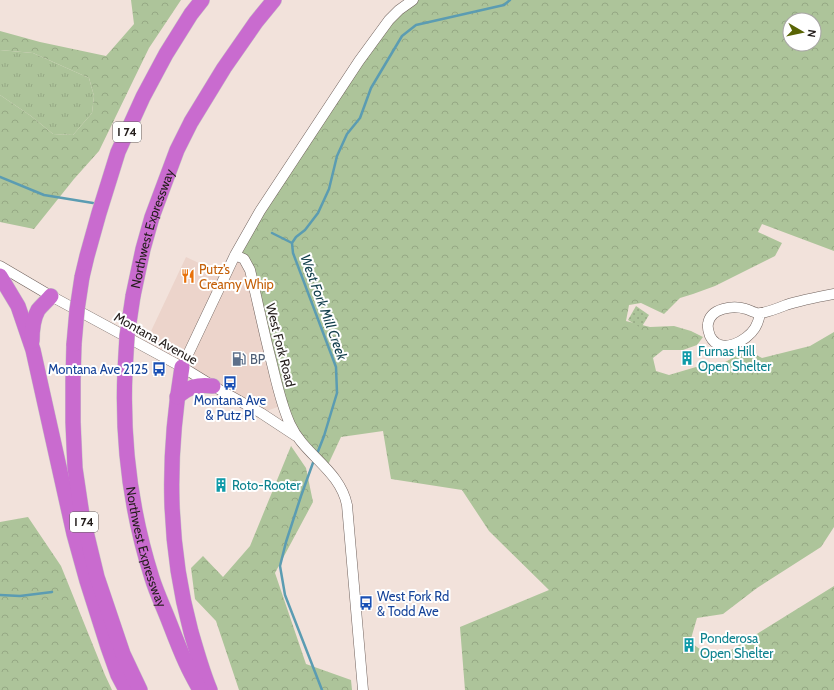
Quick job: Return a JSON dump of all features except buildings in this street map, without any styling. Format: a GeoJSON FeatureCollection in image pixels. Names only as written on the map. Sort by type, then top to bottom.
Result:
{"type":"FeatureCollection","features":[{"type":"Feature","properties":{"kind":"highway","name":"I 74"},"geometry":{"type":"LineString","coordinates":[[140,690],[124,654],[96,577],[82,515],[75,468],[74,437],[73,380],[77,310],[82,277],[98,213],[118,152],[142,97],[166,54],[191,14],[202,0]]}},
{"type":"Feature","properties":{"kind":"highway","name":"Northwest Expressway"},"geometry":{"type":"LineString","coordinates":[[200,690],[186,664],[152,579],[133,500],[128,464],[124,414],[127,336],[142,249],[152,217],[177,150],[191,122],[224,68],[274,0]]}},
{"type":"Feature","properties":{"kind":"highway"},"geometry":{"type":"LineString","coordinates":[[0,276],[18,306],[33,350],[74,534],[108,647],[118,674],[126,690]]}},
{"type":"Feature","properties":{"kind":"highway"},"geometry":{"type":"LineString","coordinates":[[33,350],[33,332],[36,317],[39,310],[51,296]]}},
{"type":"Feature","properties":{"kind":"highway"},"geometry":{"type":"LineString","coordinates":[[182,367],[172,443],[171,485],[173,528],[178,571],[185,610],[210,690]]}},
{"type":"Feature","properties":{"kind":"highway"},"geometry":{"type":"LineString","coordinates":[[177,397],[184,391],[202,385],[213,386]]}},
{"type":"Feature","properties":{"kind":"street"},"geometry":{"type":"LineString","coordinates":[[182,367],[235,255],[260,211],[359,61],[389,20],[399,10],[413,0]]}},
{"type":"Feature","properties":{"kind":"street","name":"West Fork Road"},"geometry":{"type":"LineString","coordinates":[[235,255],[244,259],[250,270],[277,385],[290,424],[297,438],[338,481],[346,497],[363,690]]}},
{"type":"Feature","properties":{"kind":"street","name":"Montana Avenue"},"geometry":{"type":"LineString","coordinates":[[0,266],[51,296],[182,367],[261,413],[297,438]]}},
{"type":"Feature","properties":{"kind":"street"},"geometry":{"type":"LineString","coordinates":[[760,314],[759,321],[752,332],[745,338],[732,345],[722,345],[716,343],[708,332],[710,319],[720,310],[735,307],[744,308],[760,314],[788,305],[834,294]]}},
{"type":"Feature","properties":{"kind":"shaded area"},"geometry":{"type":"Polygon","coordinates":[[[235,255],[244,259],[283,405],[261,413],[144,346],[186,257],[226,274],[235,255]]]}},
{"type":"Feature","properties":{"kind":"green space"},"geometry":{"type":"Polygon","coordinates":[[[131,0],[181,0],[149,48],[99,151],[74,179],[34,229],[0,222],[0,95],[31,116],[53,134],[73,135],[92,113],[94,96],[89,78],[33,53],[0,50],[0,31],[40,42],[106,56],[134,24],[131,0]]]}},
{"type":"Feature","properties":{"kind":"green space"},"geometry":{"type":"Polygon","coordinates":[[[413,0],[834,0],[834,251],[762,224],[758,232],[782,243],[775,256],[715,286],[680,298],[664,314],[641,303],[629,305],[626,321],[650,327],[674,326],[691,331],[703,337],[697,345],[683,350],[663,350],[653,358],[656,371],[669,375],[696,367],[718,366],[747,350],[762,358],[810,346],[834,332],[834,527],[821,547],[757,588],[723,614],[697,618],[690,642],[704,652],[731,650],[834,586],[834,690],[465,690],[460,627],[549,590],[489,531],[462,490],[391,479],[383,431],[341,437],[326,469],[290,424],[250,270],[235,255],[359,61],[413,0]]]}},
{"type":"Feature","properties":{"kind":"green space"},"geometry":{"type":"Polygon","coordinates":[[[0,50],[33,53],[89,78],[94,96],[92,113],[73,135],[53,134],[31,116],[0,95],[0,50]]]}},
{"type":"Feature","properties":{"kind":"green space"},"geometry":{"type":"Polygon","coordinates":[[[636,306],[649,315],[641,328],[628,320],[636,306]]]}},
{"type":"Feature","properties":{"kind":"green space"},"geometry":{"type":"Polygon","coordinates":[[[291,446],[306,468],[313,502],[275,573],[306,664],[351,680],[352,690],[239,690],[216,621],[195,599],[191,568],[203,556],[223,577],[250,546],[291,446]]]}},
{"type":"Feature","properties":{"kind":"green space"},"geometry":{"type":"Polygon","coordinates":[[[28,517],[61,566],[112,690],[0,690],[0,522],[28,517]]]}},
{"type":"Feature","properties":{"kind":"waterway","name":"West Fork Mill Creek"},"geometry":{"type":"LineString","coordinates":[[317,454],[337,393],[336,367],[293,253],[292,243],[296,237],[305,230],[318,213],[329,189],[337,156],[347,134],[360,118],[371,88],[402,36],[416,25],[504,5],[510,0]]}},
{"type":"Feature","properties":{"kind":"waterway"},"geometry":{"type":"LineString","coordinates":[[0,177],[44,195],[93,203]]}},
{"type":"Feature","properties":{"kind":"waterway"},"geometry":{"type":"LineString","coordinates":[[272,233],[292,243]]}},
{"type":"Feature","properties":{"kind":"waterway","name":"West Fork Mill Creek"},"geometry":{"type":"LineString","coordinates":[[314,460],[286,542],[280,566],[285,595],[322,690]]}},
{"type":"Feature","properties":{"kind":"waterway"},"geometry":{"type":"LineString","coordinates":[[0,595],[20,596],[52,592]]}},
{"type":"Feature","properties":{"kind":"place","name":"Putz’s Creamy Whip"},"geometry":{"type":"Point","coordinates":[188,276]}},
{"type":"Feature","properties":{"kind":"place","name":"Furnas Hill Open Shelter"},"geometry":{"type":"Point","coordinates":[687,358]}},
{"type":"Feature","properties":{"kind":"place","name":"BP"},"geometry":{"type":"Point","coordinates":[239,359]}},
{"type":"Feature","properties":{"kind":"place","name":"Montana Ave 2125"},"geometry":{"type":"Point","coordinates":[159,369]}},
{"type":"Feature","properties":{"kind":"place","name":"Montana Ave & Putz Pl"},"geometry":{"type":"Point","coordinates":[230,383]}},
{"type":"Feature","properties":{"kind":"place","name":"Roto-Rooter"},"geometry":{"type":"Point","coordinates":[221,485]}},
{"type":"Feature","properties":{"kind":"place","name":"West Fork Rd & Todd Ave"},"geometry":{"type":"Point","coordinates":[366,603]}},
{"type":"Feature","properties":{"kind":"place","name":"Ponderosa Open Shelter"},"geometry":{"type":"Point","coordinates":[689,645]}}]}
